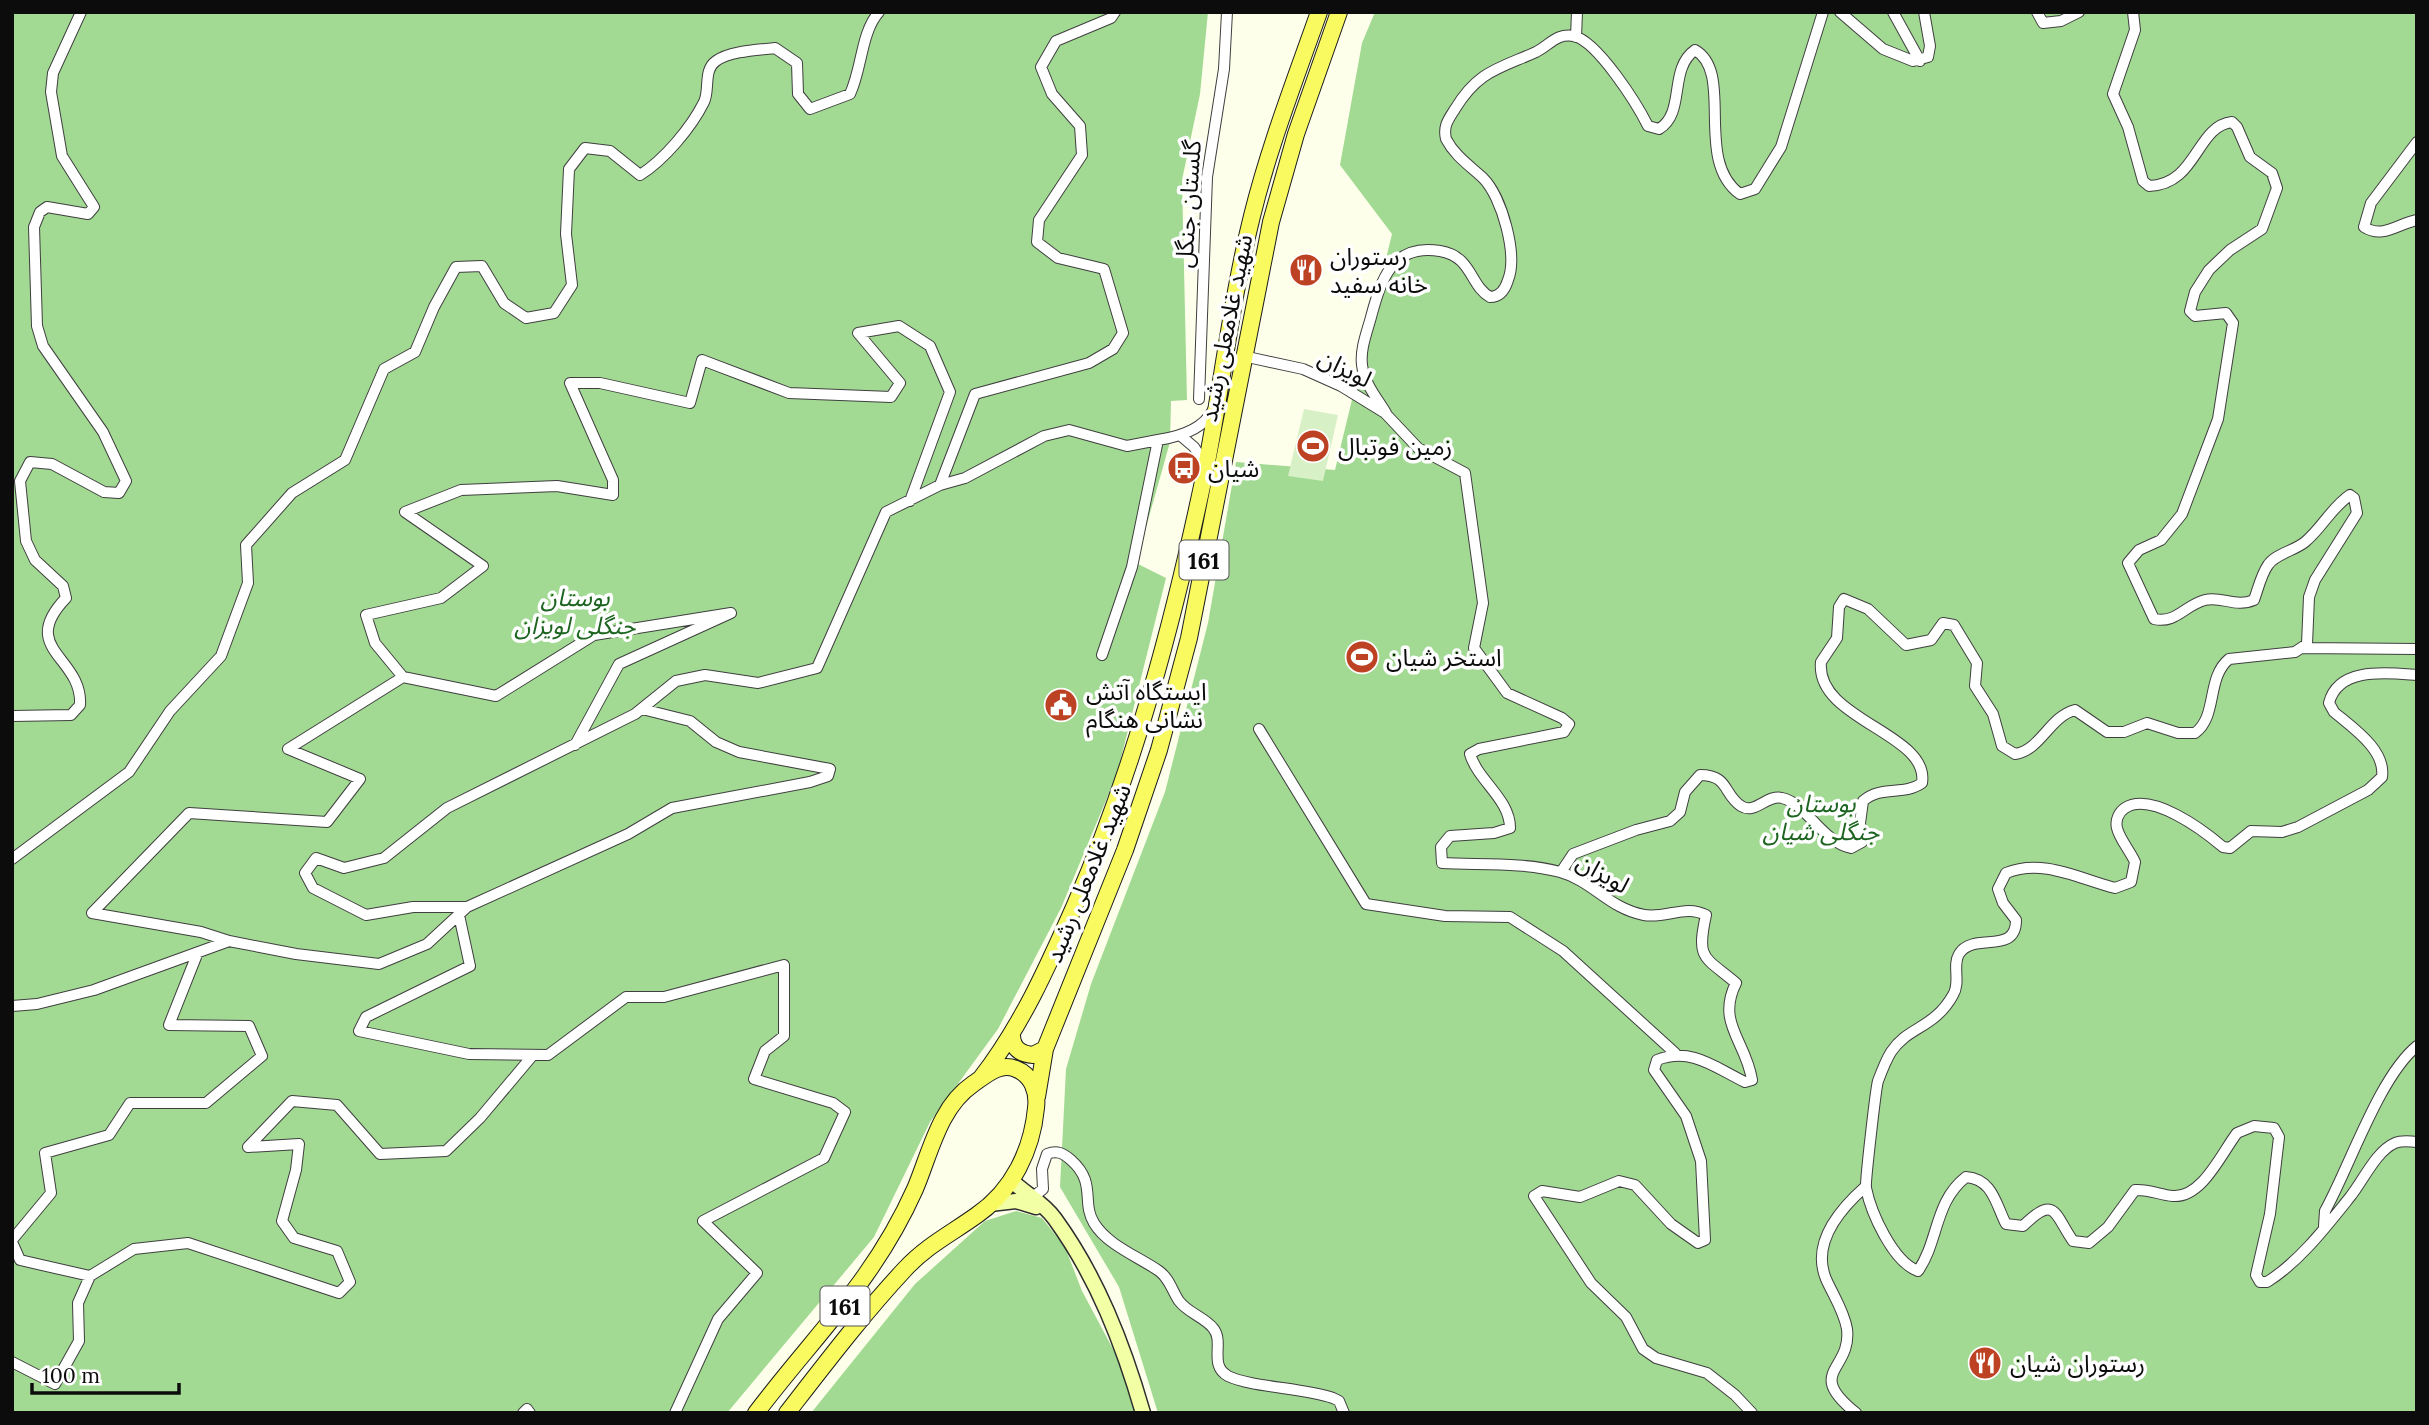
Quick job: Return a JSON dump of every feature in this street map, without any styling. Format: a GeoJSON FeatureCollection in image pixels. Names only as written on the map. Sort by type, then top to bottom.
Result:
{"type":"FeatureCollection","features":[{"type":"Feature","properties":{"kind":"main road","name":"شهید غلامعلی رشید"},"geometry":{"type":"LineString","coordinates":[[981,1079],[1012,1036],[1043,979],[1103,842],[1120,793],[1163,645],[1206,467],[1251,218],[1278,127],[1319,12]]}},
{"type":"Feature","properties":{"kind":"main road","name":"شهید غلامعلی رشید"},"geometry":{"type":"LineString","coordinates":[[788,1413],[906,1268],[930,1245],[990,1204],[1011,1180],[1031,1141],[1045,1049],[1125,850],[1159,750],[1189,638],[1243,356],[1283,178],[1339,12]]}},
{"type":"Feature","properties":{"kind":"main road"},"geometry":{"type":"LineString","coordinates":[[1012,1036],[1021,1053],[1033,1055],[1045,1049]]}},
{"type":"Feature","properties":{"kind":"main road"},"geometry":{"type":"LineString","coordinates":[[981,1079],[996,1068],[1010,1067],[1023,1072],[1037,1097]]}},
{"type":"Feature","properties":{"kind":"main road","name":"161"},"geometry":{"type":"LineString","coordinates":[[756,1413],[843,1309],[884,1252],[916,1186],[940,1127],[958,1099],[981,1079]]}},
{"type":"Feature","properties":{"kind":"main road"},"geometry":{"type":"LineString","coordinates":[[1011,1180],[1055,1219],[1108,1310],[1124,1350],[1143,1413]]}},
{"type":"Feature","properties":{"kind":"main road"},"geometry":{"type":"LineString","coordinates":[[990,1204],[1023,1202],[1055,1219]]}},
{"type":"Feature","properties":{"kind":"street"},"geometry":{"type":"LineString","coordinates":[[12,716],[71,715],[80,705],[81,689],[47,642],[47,623],[66,598],[63,586],[35,560],[26,541],[20,481],[30,462],[52,464],[104,492],[119,493],[127,481],[103,432],[43,346],[37,326],[34,227],[40,212],[47,207],[88,214],[94,207],[62,156],[51,92],[52,73],[81,12]]}},
{"type":"Feature","properties":{"kind":"street"},"geometry":{"type":"LineString","coordinates":[[12,859],[129,772],[170,711],[221,656],[248,583],[246,545],[292,493],[345,460],[384,369],[415,352],[434,307],[456,267],[482,266],[504,303],[526,318],[554,313],[572,285],[566,234],[569,169],[584,148],[610,151],[640,175],[660,162],[705,100],[709,71],[716,61],[744,52],[775,48],[797,63],[797,94],[810,108],[850,94],[859,75],[871,21],[879,12]]}},
{"type":"Feature","properties":{"kind":"street"},"geometry":{"type":"LineString","coordinates":[[940,485],[975,394],[1088,363],[1113,349],[1123,333],[1104,270],[1058,258],[1037,242],[1039,220],[1082,155],[1080,126],[1052,94],[1041,67],[1056,41],[1111,18],[1115,12]]}},
{"type":"Feature","properties":{"kind":"street","name":"گلستان جنگل"},"geometry":{"type":"LineString","coordinates":[[1199,399],[1208,177],[1224,69],[1227,12]]}},
{"type":"Feature","properties":{"kind":"street"},"geometry":{"type":"LineString","coordinates":[[1576,37],[1577,12]]}},
{"type":"Feature","properties":{"kind":"street"},"geometry":{"type":"LineString","coordinates":[[1388,417],[1364,377],[1362,362],[1381,277],[1402,256],[1439,251],[1462,261],[1484,294],[1493,297],[1504,290],[1512,270],[1510,240],[1492,190],[1449,144],[1444,132],[1447,121],[1473,83],[1486,72],[1536,52],[1556,37],[1576,37],[1590,44],[1652,129],[1666,125],[1684,60],[1695,50],[1703,55],[1709,66],[1716,152],[1726,181],[1740,194],[1755,189],[1781,147],[1823,12]]}},
{"type":"Feature","properties":{"kind":"street"},"geometry":{"type":"LineString","coordinates":[[1840,12],[1883,49],[1906,59],[1920,61],[1928,57],[1930,46],[1924,12]]}},
{"type":"Feature","properties":{"kind":"street"},"geometry":{"type":"LineString","coordinates":[[1893,12],[1920,61]]}},
{"type":"Feature","properties":{"kind":"street"},"geometry":{"type":"LineString","coordinates":[[2037,12],[2043,23],[2061,21],[2079,12]]}},
{"type":"Feature","properties":{"kind":"street"},"geometry":{"type":"LineString","coordinates":[[1561,872],[1573,854],[1670,821],[1680,811],[1685,792],[1700,775],[1712,775],[1721,780],[1740,805],[1746,808],[1754,808],[1773,797],[1783,798],[1802,810],[1817,829],[1846,847],[1851,849],[1862,842],[1860,822],[1863,801],[1883,790],[1911,789],[1922,783],[1923,777],[1906,750],[1895,739],[1851,714],[1823,679],[1821,662],[1837,638],[1839,607],[1844,599],[1868,609],[1906,645],[1918,645],[1931,640],[1943,623],[1954,625],[1977,663],[1975,685],[1993,714],[2002,746],[2015,754],[2031,748],[2053,722],[2075,710],[2107,732],[2124,732],[2147,723],[2178,733],[2195,733],[2204,723],[2213,686],[2223,664],[2229,659],[2295,652],[2307,644],[2309,597],[2315,580],[2357,513],[2354,498],[2350,495],[2333,508],[2318,530],[2303,543],[2272,560],[2266,567],[2254,600],[2244,605],[2210,599],[2199,602],[2177,617],[2154,619],[2128,563],[2139,550],[2161,540],[2182,514],[2218,419],[2233,324],[2226,313],[2195,316],[2190,311],[2191,301],[2201,280],[2219,259],[2262,229],[2277,188],[2272,173],[2250,157],[2232,122],[2216,128],[2178,178],[2157,186],[2149,186],[2143,181],[2128,127],[2113,94],[2135,30],[2133,12]]}},
{"type":"Feature","properties":{"kind":"street"},"geometry":{"type":"LineString","coordinates":[[2417,142],[2371,203],[2364,227],[2373,233],[2387,232],[2417,220]]}},
{"type":"Feature","properties":{"kind":"street"},"geometry":{"type":"LineString","coordinates":[[575,745],[619,663],[731,613],[594,635],[496,695],[403,677],[375,643],[366,615],[441,598],[483,566],[405,512],[461,490],[557,486],[613,495],[613,480],[570,383],[600,383],[690,403],[702,360],[789,393],[891,397],[900,383],[858,333],[899,326],[930,346],[950,392],[910,501]]}},
{"type":"Feature","properties":{"kind":"street","name":"لویزان"},"geometry":{"type":"LineString","coordinates":[[1243,356],[1303,369],[1341,386],[1388,417],[1418,448],[1465,472],[1483,603],[1474,648],[1507,693],[1562,718],[1569,724],[1564,732],[1479,748],[1470,754],[1474,768],[1510,813],[1510,828],[1494,833],[1450,836],[1441,847],[1442,863],[1524,866],[1561,872],[1597,890],[1614,906],[1647,916],[1694,909],[1706,915],[1700,943],[1709,963],[1736,983],[1727,1000],[1731,1025],[1750,1063],[1752,1080],[1745,1082],[1690,1055],[1675,1053]]}},
{"type":"Feature","properties":{"kind":"street"},"geometry":{"type":"LineString","coordinates":[[467,907],[413,907],[366,915],[313,888],[305,873],[316,858],[344,868],[384,858],[447,808],[642,709],[676,681],[705,675],[758,682],[817,668],[886,512],[940,485],[965,478],[1044,436],[1069,430],[1127,446],[1181,436],[1209,417],[1219,397]]}},
{"type":"Feature","properties":{"kind":"street"},"geometry":{"type":"LineString","coordinates":[[1181,436],[1194,447],[1206,467]]}},
{"type":"Feature","properties":{"kind":"street"},"geometry":{"type":"LineString","coordinates":[[1102,655],[1132,567],[1158,440]]}},
{"type":"Feature","properties":{"kind":"street"},"geometry":{"type":"LineString","coordinates":[[2302,648],[2417,649]]}},
{"type":"Feature","properties":{"kind":"street"},"geometry":{"type":"LineString","coordinates":[[2417,675],[2367,674],[2343,682],[2332,692],[2329,703],[2334,712],[2378,756],[2384,767],[2382,777],[2368,790],[2298,827],[2282,831],[2250,831],[2230,848],[2223,847],[2189,820],[2172,812],[2131,805],[2122,810],[2116,827],[2135,862],[2131,882],[2123,887],[2104,885],[2047,868],[2026,867],[2006,873],[1998,889],[2003,902],[2016,920],[2013,935],[2007,940],[1977,943],[1960,951],[1957,958],[1956,988],[1941,1014],[1898,1042],[1889,1055],[1877,1082],[1865,1187],[1886,1241],[1909,1268],[1918,1272],[1925,1261],[1939,1213],[1952,1189],[1966,1177],[1983,1182],[1991,1191],[2006,1224],[2023,1226],[2038,1212],[2045,1209],[2054,1210],[2063,1219],[2073,1241],[2090,1243],[2108,1227],[2135,1190],[2170,1196],[2190,1194],[2203,1182],[2237,1133],[2266,1125],[2274,1128],[2279,1137],[2270,1214],[2256,1275],[2260,1282],[2267,1282],[2286,1269],[2381,1154],[2394,1143],[2417,1142]]}},
{"type":"Feature","properties":{"kind":"street"},"geometry":{"type":"LineString","coordinates":[[403,677],[288,749],[360,779],[327,822],[189,813],[92,913],[201,932],[229,941],[296,954],[379,964],[427,944],[467,907],[628,834],[672,808],[810,782],[828,776],[830,769],[739,752],[716,742],[690,721],[642,709]]}},
{"type":"Feature","properties":{"kind":"street"},"geometry":{"type":"LineString","coordinates":[[1259,729],[1366,904],[1445,916],[1510,917],[1563,951],[1675,1053],[1657,1060],[1654,1070],[1686,1116],[1701,1161],[1705,1240],[1698,1243],[1686,1237],[1635,1185],[1619,1181],[1580,1198],[1542,1191],[1534,1196],[1591,1283],[1626,1317],[1643,1349],[1656,1359],[1707,1373],[1735,1395],[1752,1413]]}},
{"type":"Feature","properties":{"kind":"street"},"geometry":{"type":"LineString","coordinates":[[459,915],[470,967],[366,1017],[359,1031],[468,1054],[548,1055],[626,997],[664,997],[784,965],[784,1036],[765,1051],[754,1079],[833,1103],[845,1112],[824,1158],[703,1221],[757,1273],[718,1319],[675,1413]]}},
{"type":"Feature","properties":{"kind":"street"},"geometry":{"type":"LineString","coordinates":[[12,1006],[37,1004],[94,990],[229,941]]}},
{"type":"Feature","properties":{"kind":"street"},"geometry":{"type":"LineString","coordinates":[[90,1276],[20,1260],[12,1241],[51,1193],[45,1153],[109,1135],[130,1103],[206,1103],[262,1056],[249,1026],[169,1025],[198,952]]}},
{"type":"Feature","properties":{"kind":"street"},"geometry":{"type":"LineString","coordinates":[[2324,1226],[2325,1211],[2376,1105],[2399,1064],[2417,1045]]}},
{"type":"Feature","properties":{"kind":"street"},"geometry":{"type":"LineString","coordinates":[[12,1362],[55,1384],[79,1341],[78,1303],[90,1276],[134,1249],[188,1243],[339,1293],[350,1282],[337,1251],[294,1238],[282,1221],[296,1170],[299,1144],[248,1147],[292,1101],[337,1105],[380,1154],[446,1151],[480,1118],[533,1055]]}},
{"type":"Feature","properties":{"kind":"street"},"geometry":{"type":"LineString","coordinates":[[1033,1198],[1043,1189],[1042,1169],[1047,1153],[1063,1153],[1082,1171],[1089,1188],[1093,1223],[1123,1248],[1161,1272],[1180,1302],[1211,1326],[1218,1340],[1217,1361],[1220,1370],[1237,1379],[1333,1398],[1339,1401],[1344,1413]]}},
{"type":"Feature","properties":{"kind":"street"},"geometry":{"type":"LineString","coordinates":[[1856,1413],[1833,1391],[1831,1377],[1847,1340],[1847,1327],[1819,1259],[1828,1233],[1850,1200],[1865,1187]]}},
{"type":"Feature","properties":{"kind":"street"},"geometry":{"type":"LineString","coordinates":[[523,1413],[527,1409],[530,1413]]}},
{"type":"Feature","properties":{"kind":"green space","name":"بوستان جنگلی لویزان"},"geometry":{"type":"Polygon","coordinates":[[[12,12],[1208,12],[1200,94],[1182,180],[1187,400],[1171,401],[1170,442],[1136,563],[1166,578],[1117,774],[1061,908],[998,1029],[930,1122],[874,1237],[727,1413],[12,1413],[12,12]]]}},
{"type":"Feature","properties":{"kind":"green space","name":"بوستان جنگلی شیان"},"geometry":{"type":"Polygon","coordinates":[[[1375,12],[2417,12],[2417,1413],[1158,1413],[1119,1287],[1060,1187],[1066,1069],[1091,984],[1165,792],[1208,623],[1236,462],[1335,470],[1392,234],[1340,165],[1362,43],[1375,12]]]}},
{"type":"Feature","properties":{"kind":"green space","name":"زمین فوتبال"},"geometry":{"type":"Polygon","coordinates":[[[1304,409],[1338,415],[1323,481],[1288,476],[1304,409]]]}},
{"type":"Feature","properties":{"kind":"green space"},"geometry":{"type":"Polygon","coordinates":[[[1016,1211],[1042,1218],[1065,1247],[1082,1291],[1121,1364],[1135,1413],[811,1413],[915,1284],[985,1221],[1016,1211]]]}},
{"type":"Feature","properties":{"kind":"place","name":"رستوران خانه سفید"},"geometry":{"type":"Point","coordinates":[1306,270]}},
{"type":"Feature","properties":{"kind":"place","name":"زمین فوتبال"},"geometry":{"type":"Point","coordinates":[1313,446]}},
{"type":"Feature","properties":{"kind":"place","name":"شیان"},"geometry":{"type":"Point","coordinates":[1184,468]}},
{"type":"Feature","properties":{"kind":"place","name":"استخر شیان"},"geometry":{"type":"Point","coordinates":[1362,657]}},
{"type":"Feature","properties":{"kind":"place","name":"ایستگاه آتش نشانی هنگام"},"geometry":{"type":"Point","coordinates":[1061,705]}},
{"type":"Feature","properties":{"kind":"place","name":"رستوران شیان"},"geometry":{"type":"Point","coordinates":[1985,1363]}}]}
